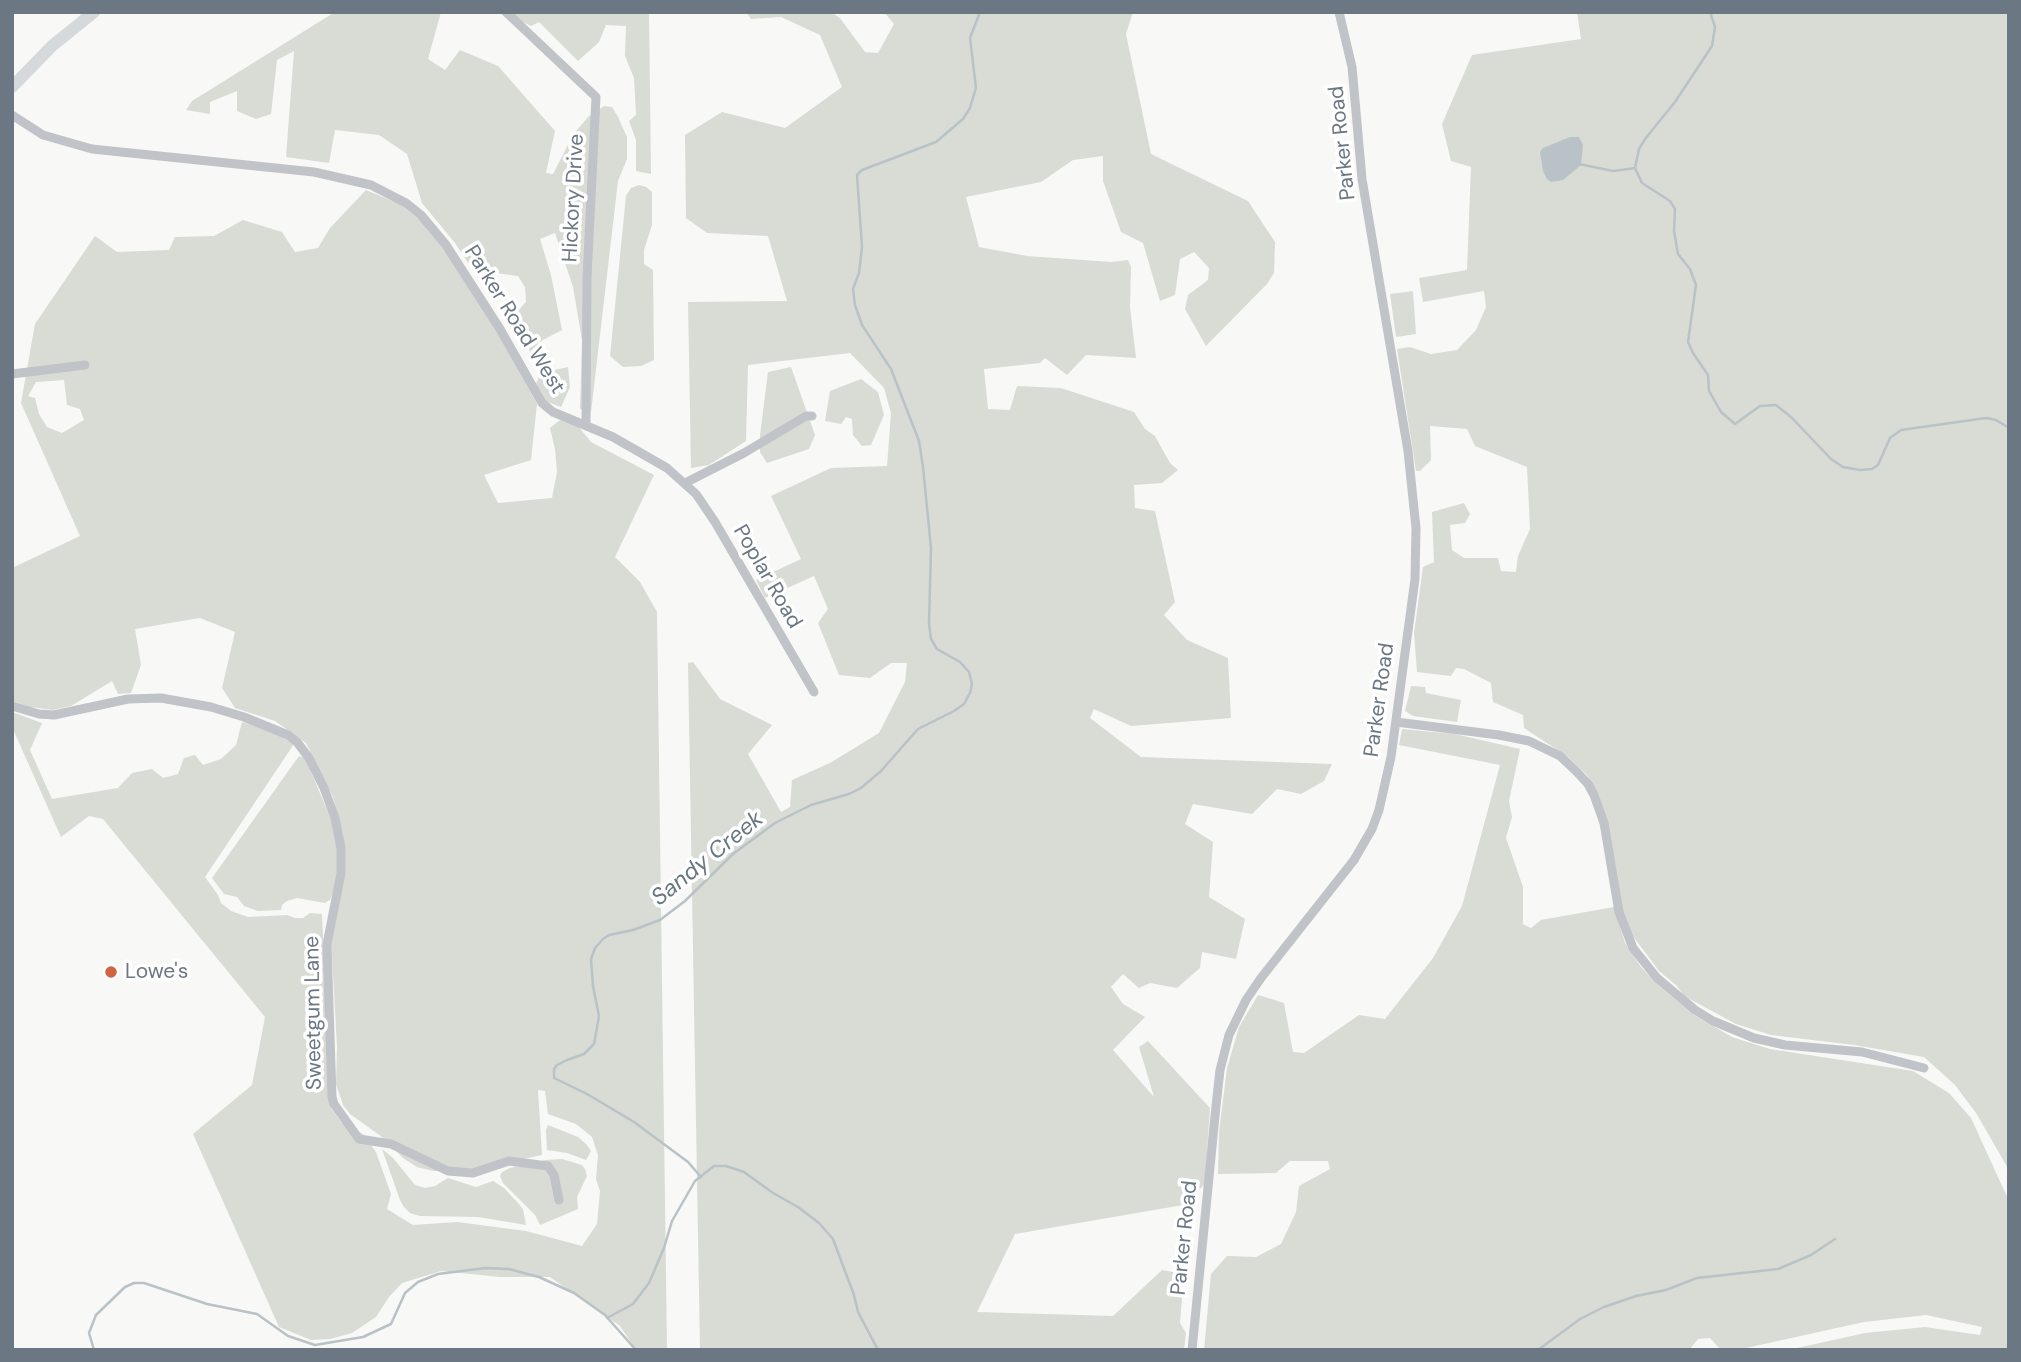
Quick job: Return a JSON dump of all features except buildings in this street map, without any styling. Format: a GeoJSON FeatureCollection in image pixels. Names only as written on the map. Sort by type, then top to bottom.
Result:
{"type":"FeatureCollection","features":[{"type":"Feature","properties":{"kind":"main road"},"geometry":{"type":"LineString","coordinates":[[12,87],[52,46],[94,12]]}},
{"type":"Feature","properties":{"kind":"street","name":"Hickory Drive"},"geometry":{"type":"LineString","coordinates":[[506,12],[596,97],[587,277],[586,425]]}},
{"type":"Feature","properties":{"kind":"street","name":"Parker Road"},"geometry":{"type":"LineString","coordinates":[[1192,1350],[1220,1070],[1229,1035],[1246,1000],[1261,978],[1325,898],[1364,843],[1379,810],[1396,722],[1415,579],[1416,528],[1408,451],[1362,179],[1352,67],[1339,12]]}},
{"type":"Feature","properties":{"kind":"street","name":"Parker Road West"},"geometry":{"type":"LineString","coordinates":[[12,116],[43,135],[92,149],[314,172],[371,185],[406,203],[421,215],[446,245],[500,329],[540,400],[553,412],[614,437],[667,468],[685,483]]}},
{"type":"Feature","properties":{"kind":"street"},"geometry":{"type":"LineString","coordinates":[[12,374],[85,365]]}},
{"type":"Feature","properties":{"kind":"street"},"geometry":{"type":"LineString","coordinates":[[685,483],[744,453],[806,416],[812,416]]}},
{"type":"Feature","properties":{"kind":"street","name":"Poplar Road"},"geometry":{"type":"LineString","coordinates":[[685,483],[715,522],[814,692]]}},
{"type":"Feature","properties":{"kind":"street","name":"Sweetgum Lane"},"geometry":{"type":"LineString","coordinates":[[12,706],[54,715],[128,699],[161,698],[244,716],[288,735],[297,742],[309,758],[324,788],[335,818],[341,848],[341,873],[327,943],[334,1104],[359,1139],[391,1144],[448,1171],[472,1173],[509,1161],[548,1166],[554,1175],[559,1200]]}},
{"type":"Feature","properties":{"kind":"street"},"geometry":{"type":"LineString","coordinates":[[1396,722],[1529,741],[1560,756],[1576,771],[1588,784],[1604,822],[1619,912],[1633,948],[1657,978],[1695,1010],[1713,1021],[1754,1038],[1785,1045],[1862,1052],[1924,1068]]}},
{"type":"Feature","properties":{"kind":"shaded area"},"geometry":{"type":"Polygon","coordinates":[[[335,12],[441,12],[428,59],[445,70],[460,50],[498,66],[555,131],[546,173],[553,174],[573,135],[588,117],[604,106],[612,107],[627,137],[627,159],[618,181],[591,412],[580,409],[582,340],[573,287],[555,233],[540,239],[551,275],[562,330],[541,341],[554,370],[568,367],[570,387],[561,407],[545,401],[536,384],[541,372],[512,317],[526,302],[525,287],[518,276],[496,273],[488,284],[482,284],[455,243],[422,203],[407,154],[379,135],[335,130],[329,163],[286,157],[294,51],[277,60],[271,114],[256,119],[237,111],[237,91],[210,102],[210,114],[186,110],[192,101],[335,12]]]}},
{"type":"Feature","properties":{"kind":"shaded area"},"geometry":{"type":"Polygon","coordinates":[[[511,12],[649,12],[651,174],[636,171],[636,140],[629,121],[636,115],[634,78],[625,56],[626,26],[606,25],[599,42],[578,61],[539,22],[531,26],[511,12]]]}},
{"type":"Feature","properties":{"kind":"shaded area"},"geometry":{"type":"Polygon","coordinates":[[[746,12],[831,12],[840,18],[865,52],[878,53],[894,24],[884,12],[1133,12],[1126,34],[1151,154],[1248,201],[1275,242],[1274,273],[1267,284],[1206,346],[1185,309],[1188,295],[1208,280],[1209,268],[1194,252],[1180,259],[1175,295],[1160,301],[1143,243],[1121,232],[1103,181],[1103,156],[1073,160],[1041,182],[966,197],[979,247],[1027,256],[1111,262],[1128,260],[1131,267],[1130,307],[1136,358],[1086,355],[1067,375],[1045,358],[1040,363],[984,369],[988,409],[1010,410],[1017,386],[1061,388],[1134,412],[1145,429],[1155,436],[1170,463],[1178,470],[1162,483],[1134,485],[1135,508],[1155,511],[1175,602],[1164,615],[1187,640],[1228,658],[1231,718],[1131,726],[1094,709],[1090,718],[1141,757],[1332,764],[1324,781],[1301,794],[1277,789],[1252,814],[1193,804],[1185,824],[1213,842],[1209,897],[1245,919],[1236,959],[1202,952],[1200,968],[1177,988],[1150,983],[1139,988],[1123,974],[1111,987],[1123,1004],[1145,1017],[1113,1050],[1154,1097],[1139,1047],[1148,1041],[1210,1108],[1205,1184],[1183,1205],[1015,1234],[977,1312],[1113,1316],[1162,1270],[1184,1274],[1180,1323],[1186,1333],[1184,1350],[700,1350],[688,663],[693,662],[720,699],[772,725],[748,754],[781,812],[790,807],[792,780],[830,763],[879,733],[905,682],[907,663],[891,663],[870,678],[839,675],[818,623],[828,609],[814,576],[765,598],[756,580],[801,559],[771,496],[831,468],[887,466],[891,413],[884,388],[850,353],[748,365],[746,441],[709,465],[691,468],[688,302],[787,301],[768,236],[707,233],[686,218],[685,135],[722,112],[785,128],[842,87],[820,35],[781,17],[751,19],[746,12]]]}},
{"type":"Feature","properties":{"kind":"shaded area"},"geometry":{"type":"Polygon","coordinates":[[[1577,12],[2009,12],[2009,1170],[1976,1113],[1955,1085],[1924,1057],[1771,1035],[1736,1024],[1684,996],[1677,986],[1659,971],[1632,935],[1620,904],[1599,795],[1587,775],[1568,757],[1524,728],[1523,715],[1493,702],[1491,683],[1464,669],[1456,668],[1451,676],[1417,672],[1414,633],[1423,567],[1434,562],[1432,512],[1464,503],[1470,514],[1465,523],[1450,525],[1452,550],[1464,558],[1498,558],[1501,571],[1516,572],[1518,556],[1530,529],[1527,467],[1475,446],[1467,429],[1430,426],[1431,460],[1420,471],[1416,471],[1397,349],[1410,347],[1431,354],[1457,350],[1476,330],[1486,307],[1484,291],[1423,302],[1419,278],[1467,270],[1471,167],[1451,161],[1442,124],[1472,55],[1581,39],[1577,12]]]}},
{"type":"Feature","properties":{"kind":"shaded area"},"geometry":{"type":"Polygon","coordinates":[[[1570,137],[1579,137],[1583,145],[1581,165],[1563,180],[1551,182],[1543,171],[1540,152],[1543,148],[1570,137]]]}},
{"type":"Feature","properties":{"kind":"shaded area"},"geometry":{"type":"Polygon","coordinates":[[[639,185],[652,192],[652,225],[644,250],[644,264],[653,270],[654,360],[641,366],[623,367],[610,356],[626,196],[631,188],[639,185]]]}},
{"type":"Feature","properties":{"kind":"shaded area"},"geometry":{"type":"Polygon","coordinates":[[[366,190],[400,204],[421,221],[447,253],[501,338],[537,404],[531,460],[484,475],[498,503],[552,498],[557,472],[550,428],[560,420],[578,426],[591,442],[654,475],[615,557],[640,582],[657,612],[667,1350],[636,1350],[620,1326],[550,1277],[500,1277],[441,1271],[402,1283],[376,1317],[352,1333],[330,1339],[311,1340],[279,1327],[193,1134],[252,1085],[265,1017],[103,819],[89,816],[61,837],[12,727],[12,712],[42,723],[30,750],[52,799],[118,788],[132,773],[152,769],[163,778],[178,774],[184,758],[195,755],[203,765],[221,759],[236,745],[242,722],[272,731],[294,744],[205,877],[221,903],[231,911],[248,917],[287,915],[303,918],[310,913],[322,914],[331,1108],[341,1122],[363,1134],[376,1152],[391,1194],[387,1209],[413,1225],[457,1222],[526,1231],[582,1246],[597,1224],[600,1191],[596,1179],[598,1155],[592,1137],[576,1124],[548,1114],[545,1091],[538,1090],[542,1155],[505,1163],[493,1170],[433,1171],[417,1167],[350,1114],[343,1105],[336,1084],[337,1047],[331,938],[344,868],[343,835],[333,797],[306,743],[275,721],[235,708],[222,688],[235,632],[200,618],[135,629],[141,665],[131,693],[118,694],[112,681],[71,706],[53,710],[12,701],[12,568],[80,536],[21,403],[35,324],[95,236],[117,252],[169,250],[175,237],[214,236],[243,220],[282,232],[295,252],[318,248],[330,228],[366,190]],[[64,380],[36,382],[28,396],[35,398],[39,414],[47,427],[62,433],[84,420],[80,409],[67,405],[64,380]]]}},
{"type":"Feature","properties":{"kind":"shaded area"},"geometry":{"type":"Polygon","coordinates":[[[1413,291],[1416,334],[1396,337],[1390,294],[1413,291]]]}},
{"type":"Feature","properties":{"kind":"shaded area"},"geometry":{"type":"Polygon","coordinates":[[[791,367],[815,435],[809,449],[767,463],[760,452],[760,435],[768,372],[791,367]]]}},
{"type":"Feature","properties":{"kind":"shaded area"},"geometry":{"type":"Polygon","coordinates":[[[861,379],[878,392],[884,415],[871,445],[862,446],[853,435],[852,419],[846,417],[841,424],[825,421],[830,391],[861,379]]]}},
{"type":"Feature","properties":{"kind":"shaded area"},"geometry":{"type":"Polygon","coordinates":[[[1411,686],[1425,687],[1426,693],[1461,700],[1457,722],[1413,716],[1405,711],[1411,686]]]}},
{"type":"Feature","properties":{"kind":"shaded area"},"geometry":{"type":"Polygon","coordinates":[[[1402,729],[1455,734],[1520,749],[1509,801],[1512,817],[1506,838],[1523,887],[1523,924],[1531,928],[1541,920],[1614,907],[1625,943],[1641,967],[1694,1015],[1732,1037],[1770,1049],[1913,1071],[1949,1093],[1971,1118],[2009,1201],[2009,1350],[1788,1350],[1865,1333],[1925,1327],[1980,1335],[1982,1327],[1926,1315],[1864,1322],[1737,1350],[1721,1350],[1710,1338],[1698,1339],[1689,1350],[1204,1350],[1211,1274],[1227,1256],[1256,1257],[1281,1244],[1296,1212],[1299,1186],[1330,1169],[1328,1161],[1290,1161],[1276,1173],[1218,1174],[1219,1132],[1227,1068],[1239,1027],[1258,995],[1284,1003],[1293,1052],[1304,1053],[1359,1015],[1385,1019],[1433,958],[1462,906],[1500,765],[1399,745],[1402,729]]]}},
{"type":"Feature","properties":{"kind":"shaded area"},"geometry":{"type":"Polygon","coordinates":[[[299,756],[305,758],[331,819],[339,853],[334,890],[330,900],[325,903],[297,898],[287,901],[281,910],[258,911],[244,906],[237,897],[224,894],[212,878],[299,756]]]}},
{"type":"Feature","properties":{"kind":"shaded area"},"geometry":{"type":"Polygon","coordinates":[[[548,1125],[578,1137],[586,1144],[591,1151],[586,1160],[547,1150],[548,1125]]]}},
{"type":"Feature","properties":{"kind":"shaded area"},"geometry":{"type":"Polygon","coordinates":[[[382,1149],[415,1185],[425,1188],[435,1186],[448,1178],[476,1187],[493,1181],[504,1188],[523,1209],[526,1225],[478,1217],[420,1216],[410,1213],[400,1200],[382,1149]]]}},
{"type":"Feature","properties":{"kind":"shaded area"},"geometry":{"type":"Polygon","coordinates":[[[562,1159],[582,1165],[585,1169],[587,1176],[577,1197],[578,1209],[540,1225],[535,1215],[503,1183],[500,1176],[510,1168],[562,1159]]]}},
{"type":"Feature","properties":{"kind":"waterway","name":"Sandy Creek"},"geometry":{"type":"LineString","coordinates":[[701,1177],[688,1162],[634,1122],[554,1078],[554,1069],[557,1065],[584,1054],[594,1044],[599,1016],[591,959],[595,948],[603,939],[660,920],[685,901],[733,854],[775,823],[811,805],[861,788],[881,771],[918,729],[954,711],[964,704],[970,693],[972,684],[969,672],[960,662],[937,649],[931,639],[931,548],[919,441],[891,369],[862,325],[853,289],[859,273],[862,247],[857,175],[862,170],[936,142],[963,119],[970,108],[976,88],[970,38],[980,12]]}},
{"type":"Feature","properties":{"kind":"waterway","name":"Sandy Creek"},"geometry":{"type":"LineString","coordinates":[[1710,12],[1715,27],[1712,46],[1675,102],[1645,139],[1639,149],[1635,168],[1642,183],[1670,201],[1675,209],[1674,231],[1678,254],[1690,269],[1696,285],[1688,342],[1708,375],[1709,391],[1721,412],[1735,424],[1760,406],[1776,405],[1831,459],[1843,467],[1860,470],[1872,469],[1878,465],[1890,438],[1901,430],[1986,418],[1996,420],[2009,428]]}},
{"type":"Feature","properties":{"kind":"waterway"},"geometry":{"type":"LineString","coordinates":[[1579,164],[1613,171],[1635,168]]}},
{"type":"Feature","properties":{"kind":"waterway"},"geometry":{"type":"LineString","coordinates":[[607,1318],[633,1304],[649,1283],[672,1221],[695,1181],[714,1166],[726,1166],[744,1172],[798,1207],[819,1223],[833,1239],[858,1312],[878,1350]]}},
{"type":"Feature","properties":{"kind":"waterway"},"geometry":{"type":"LineString","coordinates":[[1538,1350],[1580,1319],[1604,1307],[1636,1296],[1666,1290],[1697,1278],[1778,1269],[1811,1255],[1835,1239]]}},
{"type":"Feature","properties":{"kind":"waterway","name":"Sandy Creek"},"geometry":{"type":"LineString","coordinates":[[94,1350],[89,1333],[96,1315],[125,1287],[134,1283],[144,1283],[207,1304],[257,1314],[288,1336],[315,1345],[363,1337],[391,1324],[405,1293],[418,1282],[438,1274],[485,1268],[509,1269],[539,1277],[574,1293],[605,1315],[636,1350]]}},
{"type":"Feature","properties":{"kind":"place","name":"Lowe's"},"geometry":{"type":"Point","coordinates":[111,972]}}]}
